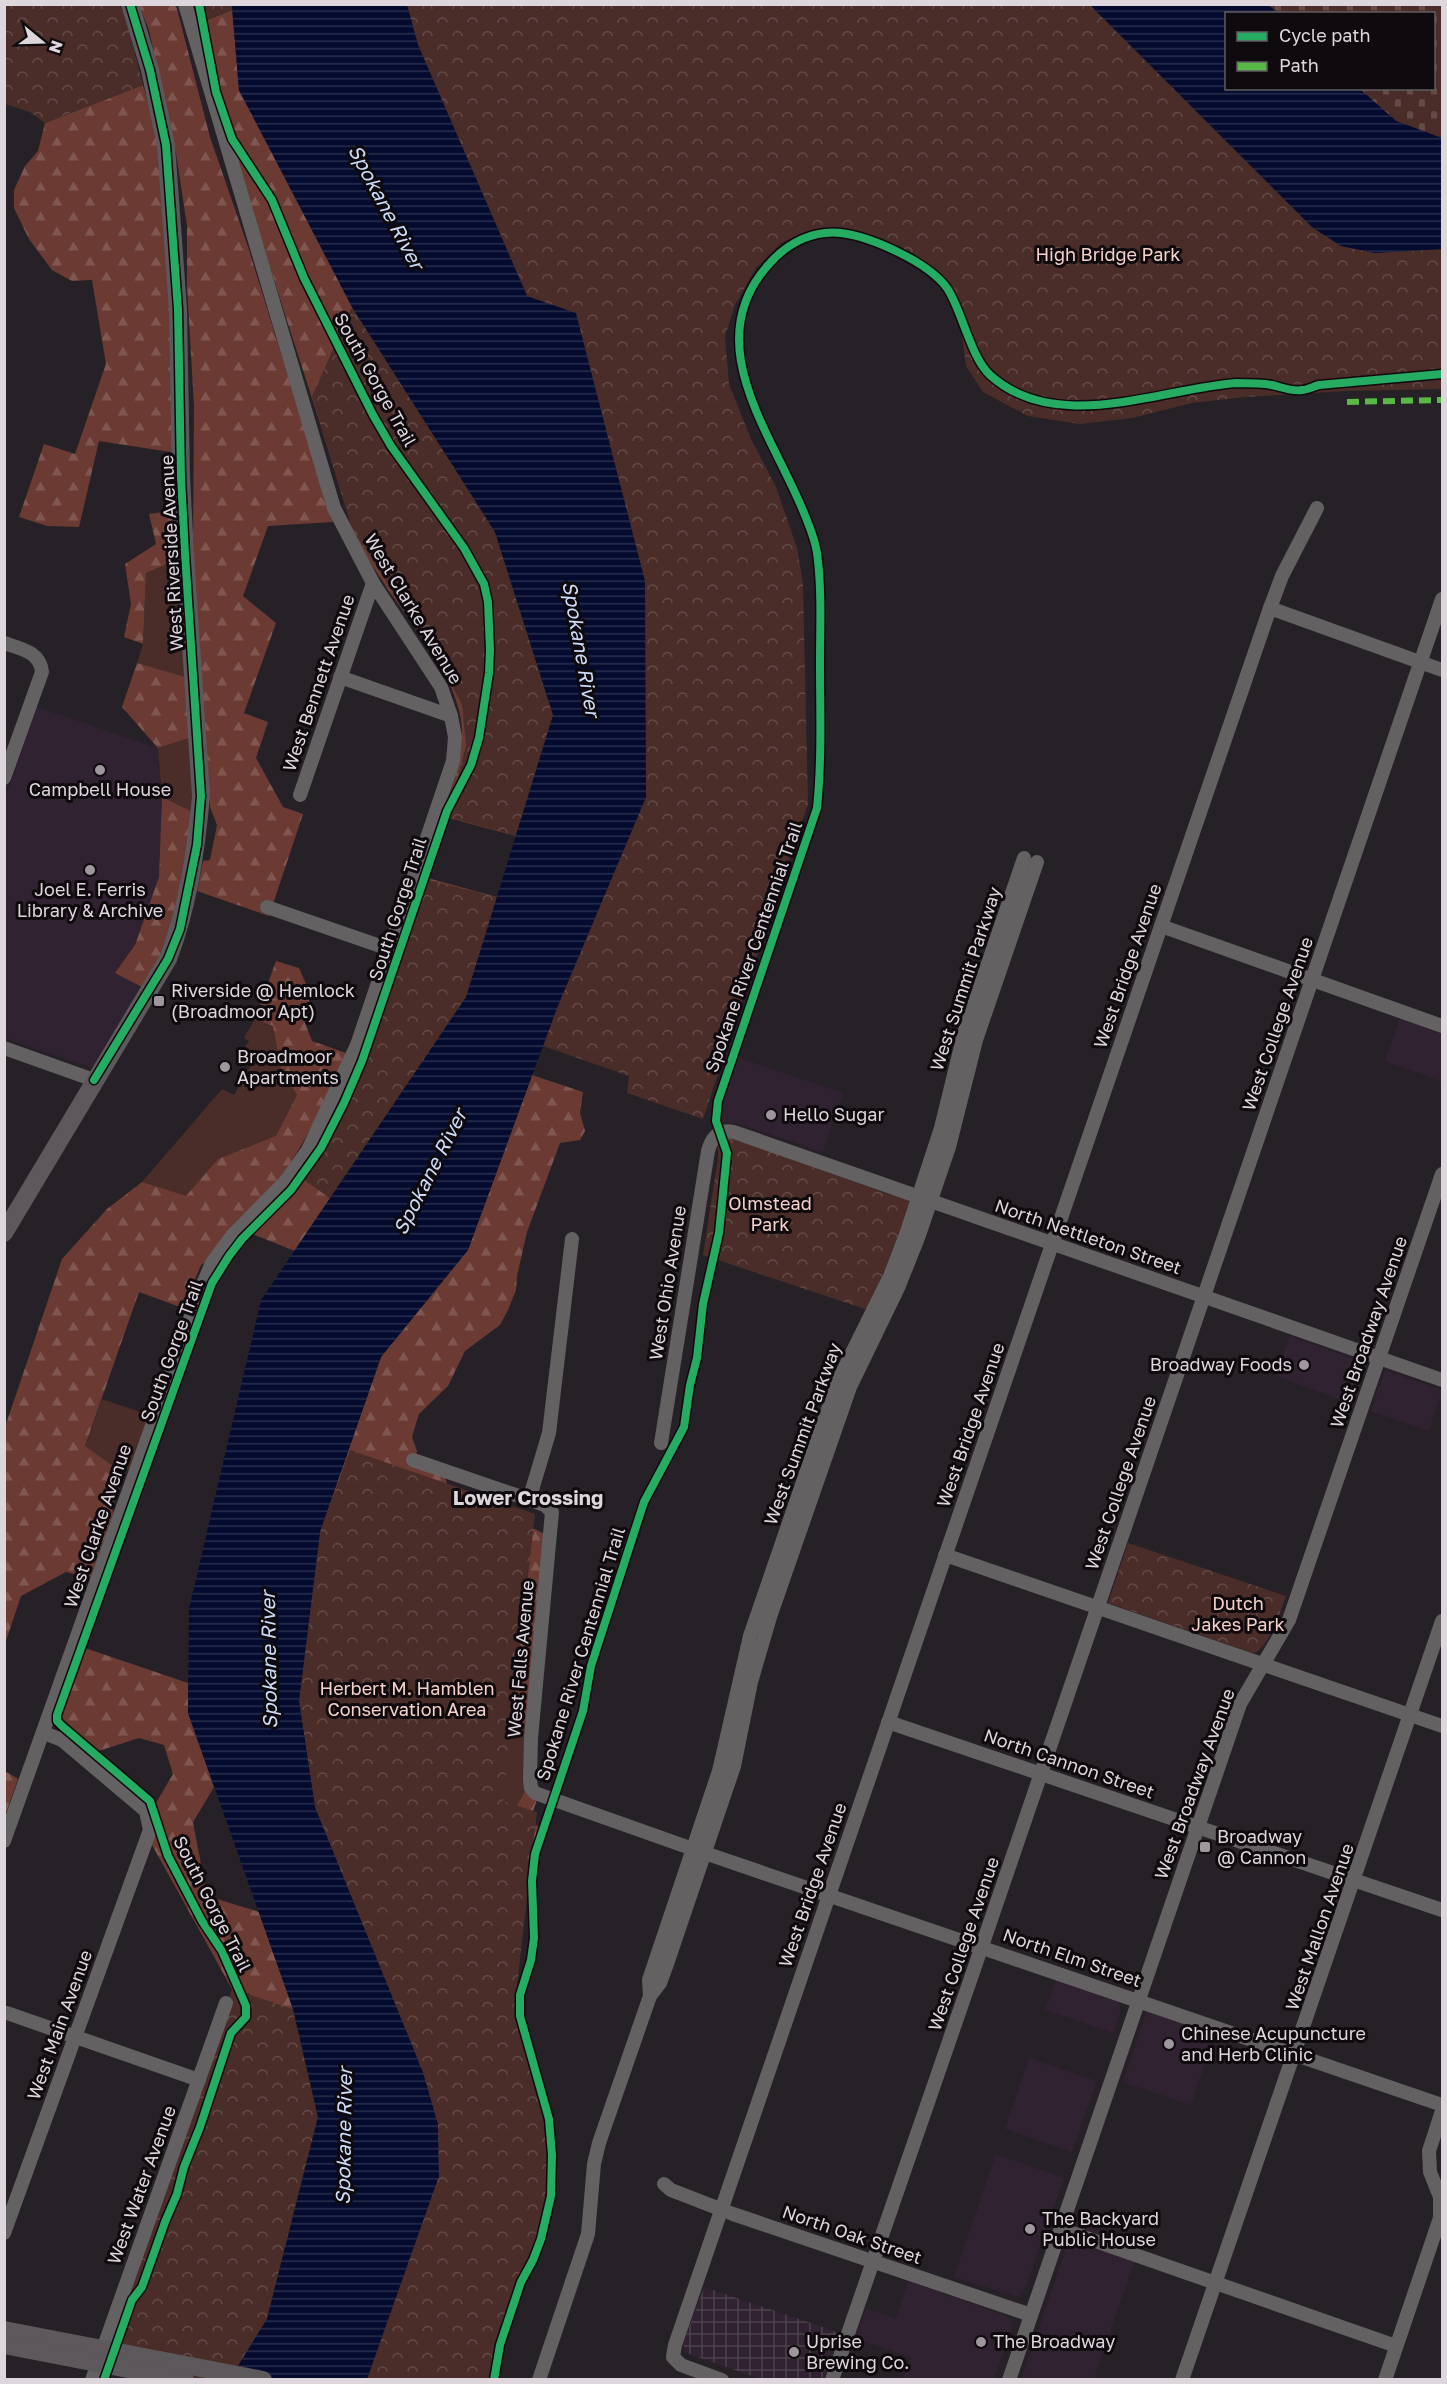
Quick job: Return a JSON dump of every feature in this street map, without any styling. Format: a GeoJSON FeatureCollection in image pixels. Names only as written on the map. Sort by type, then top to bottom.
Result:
{"type":"FeatureCollection","features":[{"type":"Feature","properties":{"kind":"main road","name":"West Riverside Avenue"},"geometry":{"type":"LineString","coordinates":[[4,1233],[168,959],[180,929],[197,845],[201,796],[181,477],[178,309],[166,145],[150,70],[130,4]]}},
{"type":"Feature","properties":{"kind":"main road"},"geometry":{"type":"LineString","coordinates":[[4,2330],[263,2379]]}},
{"type":"Feature","properties":{"kind":"main road"},"geometry":{"type":"LineString","coordinates":[[4,2345],[185,2379]]}},
{"type":"Feature","properties":{"kind":"street","name":"West Clarke Avenue"},"geometry":{"type":"LineString","coordinates":[[4,1841],[200,1291],[212,1263],[232,1236],[285,1182],[308,1150],[357,1045],[453,761],[455,737],[451,716],[441,687],[373,583],[334,508],[185,4]]}},
{"type":"Feature","properties":{"kind":"street","name":"West Bridge Avenue"},"geometry":{"type":"LineString","coordinates":[[722,2379],[681,2365],[674,2360],[675,2345],[1269,608],[1282,576],[1317,508]]}},
{"type":"Feature","properties":{"kind":"street","name":"West Bennett Avenue"},"geometry":{"type":"LineString","coordinates":[[300,795],[373,583]]}},
{"type":"Feature","properties":{"kind":"street","name":"West College Avenue"},"geometry":{"type":"LineString","coordinates":[[832,2379],[1443,599]]}},
{"type":"Feature","properties":{"kind":"street"},"geometry":{"type":"LineString","coordinates":[[1269,608],[1443,670]]}},
{"type":"Feature","properties":{"kind":"street"},"geometry":{"type":"LineString","coordinates":[[4,643],[34,654],[41,663],[42,672],[4,778]]}},
{"type":"Feature","properties":{"kind":"street"},"geometry":{"type":"LineString","coordinates":[[340,677],[451,716]]}},
{"type":"Feature","properties":{"kind":"street","name":"West Summit Parkway"},"geometry":{"type":"LineString","coordinates":[[539,2379],[588,2234],[594,2164],[600,2143],[650,1996],[660,1983],[699,1851],[734,1766],[777,1578],[826,1436],[904,1274],[925,1199],[954,1130],[972,1054],[1006,932],[1030,860]]}},
{"type":"Feature","properties":{"kind":"street"},"geometry":{"type":"LineString","coordinates":[[267,907],[389,949]]}},
{"type":"Feature","properties":{"kind":"street"},"geometry":{"type":"LineString","coordinates":[[1161,926],[1443,1026]]}},
{"type":"Feature","properties":{"kind":"street"},"geometry":{"type":"LineString","coordinates":[[4,1048],[94,1080]]}},
{"type":"Feature","properties":{"kind":"street","name":"North Nettleton Street"},"geometry":{"type":"LineString","coordinates":[[720,1132],[734,1132],[1443,1380]]}},
{"type":"Feature","properties":{"kind":"street","name":"West Ohio Avenue"},"geometry":{"type":"LineString","coordinates":[[661,1443],[707,1156],[711,1141],[720,1132]]}},
{"type":"Feature","properties":{"kind":"street","name":"West Broadway Avenue"},"geometry":{"type":"LineString","coordinates":[[1010,2379],[1240,1704],[1289,1620],[1443,1174]]}},
{"type":"Feature","properties":{"kind":"street"},"geometry":{"type":"LineString","coordinates":[[413,1460],[529,1500],[549,1433],[572,1239]]}},
{"type":"Feature","properties":{"kind":"street","name":"West Falls Avenue"},"geometry":{"type":"LineString","coordinates":[[529,1500],[548,1507],[551,1510],[552,1519],[533,1710],[530,1779],[533,1791],[552,1799]]}},
{"type":"Feature","properties":{"kind":"street"},"geometry":{"type":"LineString","coordinates":[[945,1555],[1443,1726]]}},
{"type":"Feature","properties":{"kind":"street","name":"West Mallon Avenue"},"geometry":{"type":"LineString","coordinates":[[1182,2379],[1443,1621]]}},
{"type":"Feature","properties":{"kind":"street","name":"North Cannon Street"},"geometry":{"type":"LineString","coordinates":[[888,1722],[1443,1910]]}},
{"type":"Feature","properties":{"kind":"street","name":"West Main Avenue"},"geometry":{"type":"LineString","coordinates":[[4,2233],[150,1830],[146,1811],[62,1740],[44,1733]]}},
{"type":"Feature","properties":{"kind":"street","name":"North Elm Street"},"geometry":{"type":"LineString","coordinates":[[552,1799],[1443,2105]]}},
{"type":"Feature","properties":{"kind":"street","name":"West Water Avenue"},"geometry":{"type":"LineString","coordinates":[[92,2379],[226,2003]]}},
{"type":"Feature","properties":{"kind":"street"},"geometry":{"type":"LineString","coordinates":[[7,2013],[199,2080]]}},
{"type":"Feature","properties":{"kind":"street"},"geometry":{"type":"LineString","coordinates":[[1385,2379],[1440,2218],[1440,2197],[1430,2172],[1430,2151],[1443,2111]]}},
{"type":"Feature","properties":{"kind":"street","name":"North Oak Street"},"geometry":{"type":"LineString","coordinates":[[664,2184],[673,2191],[722,2209],[1031,2315]]}},
{"type":"Feature","properties":{"kind":"street"},"geometry":{"type":"LineString","coordinates":[[1061,2229],[1396,2346]]}},
{"type":"Feature","properties":{"kind":"shaded area"},"geometry":{"type":"Polygon","coordinates":[[[37,707],[158,748],[162,797],[159,877],[135,945],[116,973],[142,987],[92,1068],[5,1038],[5,799],[37,707]]]}},
{"type":"Feature","properties":{"kind":"shaded area"},"geometry":{"type":"Polygon","coordinates":[[[1400,1018],[1442,1034],[1442,1082],[1385,1061],[1400,1018]]]}},
{"type":"Feature","properties":{"kind":"shaded area"},"geometry":{"type":"Polygon","coordinates":[[[737,1057],[843,1093],[823,1152],[735,1123],[721,1123],[723,1104],[737,1057]]]}},
{"type":"Feature","properties":{"kind":"shaded area"},"geometry":{"type":"Polygon","coordinates":[[[1290,1336],[1366,1363],[1352,1404],[1276,1376],[1290,1336]]]}},
{"type":"Feature","properties":{"kind":"shaded area"},"geometry":{"type":"Polygon","coordinates":[[[1385,1370],[1442,1390],[1429,1431],[1371,1411],[1385,1370]]]}},
{"type":"Feature","properties":{"kind":"shaded area"},"geometry":{"type":"Polygon","coordinates":[[[1056,1980],[1118,2002],[1121,2010],[1113,2033],[1045,2010],[1056,1980]]]}},
{"type":"Feature","properties":{"kind":"shaded area"},"geometry":{"type":"Polygon","coordinates":[[[1147,2011],[1215,2033],[1191,2105],[1123,2082],[1147,2011]]]}},
{"type":"Feature","properties":{"kind":"shaded area"},"geometry":{"type":"Polygon","coordinates":[[[1029,2058],[1097,2081],[1072,2152],[1005,2129],[1029,2058]]]}},
{"type":"Feature","properties":{"kind":"shaded area"},"geometry":{"type":"Polygon","coordinates":[[[996,2154],[1064,2178],[1024,2291],[1017,2297],[954,2277],[996,2154]]]}},
{"type":"Feature","properties":{"kind":"shaded area"},"geometry":{"type":"Polygon","coordinates":[[[1075,2222],[1140,2245],[1094,2379],[1021,2380],[1075,2222]]]}},
{"type":"Feature","properties":{"kind":"shaded area"},"geometry":{"type":"Polygon","coordinates":[[[908,2281],[1010,2319],[1012,2327],[994,2379],[903,2379],[910,2357],[855,2339],[866,2308],[896,2319],[908,2281]]]}},
{"type":"Feature","properties":{"kind":"shaded area"},"geometry":{"type":"Polygon","coordinates":[[[704,2287],[840,2333],[824,2379],[761,2379],[686,2353],[683,2344],[704,2287]]]}},
{"type":"Feature","properties":{"kind":"green space"},"geometry":{"type":"Polygon","coordinates":[[[4,5],[119,5],[125,15],[143,85],[45,123],[30,112],[5,104],[4,5]]]}},
{"type":"Feature","properties":{"kind":"green space"},"geometry":{"type":"Polygon","coordinates":[[[139,5],[176,5],[210,137],[248,247],[333,522],[268,526],[243,596],[276,623],[244,713],[268,722],[256,758],[283,807],[303,814],[269,916],[197,891],[203,861],[210,860],[217,825],[210,807],[193,557],[194,406],[187,286],[187,226],[176,153],[149,30],[139,5]]]}},
{"type":"Feature","properties":{"kind":"green space"},"geometry":{"type":"Polygon","coordinates":[[[192,5],[232,5],[232,10],[197,24],[192,5]]]}},
{"type":"Feature","properties":{"kind":"green space","name":"High Bridge Park"},"geometry":{"type":"Polygon","coordinates":[[[407,5],[1090,5],[1312,227],[1341,246],[1375,253],[1442,249],[1442,389],[1347,391],[1245,397],[1192,403],[1132,418],[1080,424],[1028,416],[983,392],[966,366],[962,336],[949,295],[930,269],[893,247],[856,234],[814,229],[781,243],[756,268],[735,305],[725,336],[729,384],[751,439],[776,487],[797,548],[803,584],[808,804],[703,1119],[627,1093],[629,1076],[543,1046],[646,797],[527,296],[418,45],[407,5]]]}},
{"type":"Feature","properties":{"kind":"green space"},"geometry":{"type":"Polygon","coordinates":[[[1268,5],[1442,5],[1442,138],[1396,121],[1361,90],[1435,90],[1435,12],[1277,12],[1268,5]]]}},
{"type":"Feature","properties":{"kind":"green space"},"geometry":{"type":"Polygon","coordinates":[[[232,10],[239,90],[352,307],[553,715],[516,836],[442,816],[460,753],[462,727],[460,714],[452,689],[440,665],[364,551],[342,493],[266,254],[197,24],[232,10]]]}},
{"type":"Feature","properties":{"kind":"green space"},"geometry":{"type":"Polygon","coordinates":[[[143,85],[164,161],[177,453],[99,441],[79,527],[47,526],[19,517],[44,444],[75,454],[106,364],[92,280],[72,281],[52,270],[29,239],[14,208],[14,190],[25,166],[38,151],[45,123],[143,85]]]}},
{"type":"Feature","properties":{"kind":"green space"},"geometry":{"type":"Polygon","coordinates":[[[352,307],[495,532],[553,715],[516,836],[448,817],[466,745],[462,705],[443,668],[352,529],[312,396],[352,307]]]}},
{"type":"Feature","properties":{"kind":"green space"},"geometry":{"type":"Polygon","coordinates":[[[177,510],[181,558],[146,573],[143,644],[124,637],[131,604],[125,564],[156,544],[149,514],[177,510]]]}},
{"type":"Feature","properties":{"kind":"green space"},"geometry":{"type":"Polygon","coordinates":[[[181,558],[189,678],[137,663],[143,644],[146,573],[181,558]]]}},
{"type":"Feature","properties":{"kind":"green space"},"geometry":{"type":"Polygon","coordinates":[[[137,663],[189,678],[192,737],[158,748],[122,707],[137,663]]]}},
{"type":"Feature","properties":{"kind":"green space"},"geometry":{"type":"Polygon","coordinates":[[[192,737],[193,812],[162,797],[158,748],[192,737]]]}},
{"type":"Feature","properties":{"kind":"green space"},"geometry":{"type":"Polygon","coordinates":[[[162,797],[193,812],[182,879],[164,952],[142,987],[115,973],[135,945],[159,877],[162,797]]]}},
{"type":"Feature","properties":{"kind":"green space"},"geometry":{"type":"Polygon","coordinates":[[[420,876],[497,897],[466,997],[295,1251],[247,1232],[292,1185],[320,1144],[340,1102],[372,1021],[420,876]]]}},
{"type":"Feature","properties":{"kind":"green space"},"geometry":{"type":"Polygon","coordinates":[[[420,878],[497,897],[466,997],[331,1199],[300,1177],[339,1107],[355,1069],[383,993],[420,878]]]}},
{"type":"Feature","properties":{"kind":"green space"},"geometry":{"type":"Polygon","coordinates":[[[276,961],[299,968],[311,996],[303,1018],[312,1041],[346,1053],[332,1086],[299,1149],[271,1190],[201,1265],[183,1308],[139,1292],[85,1446],[124,1474],[112,1507],[113,1514],[90,1578],[66,1572],[21,1596],[5,1644],[5,1427],[62,1259],[107,1209],[142,1182],[186,1196],[218,1159],[276,1136],[297,1095],[281,1069],[273,1026],[255,1019],[276,961]]]}},
{"type":"Feature","properties":{"kind":"green space"},"geometry":{"type":"Polygon","coordinates":[[[255,1019],[273,1026],[281,1069],[297,1095],[276,1137],[218,1159],[186,1197],[142,1182],[222,1089],[234,1095],[254,1060],[242,1052],[249,1041],[244,1038],[255,1019]]]}},
{"type":"Feature","properties":{"kind":"green space","name":"Herbert M. Hamblen Conservation Area"},"geometry":{"type":"Polygon","coordinates":[[[532,1075],[583,1092],[580,1113],[585,1131],[580,1140],[560,1143],[527,1232],[516,1290],[500,1325],[465,1351],[448,1386],[419,1414],[412,1437],[417,1451],[412,1466],[445,1477],[451,1497],[514,1519],[547,1535],[529,1720],[518,1728],[503,1748],[493,1785],[507,1823],[527,1788],[537,1800],[532,1814],[533,1823],[539,1827],[529,1856],[485,2044],[408,2263],[315,1807],[320,1532],[381,1357],[468,1250],[532,1075]]]}},
{"type":"Feature","properties":{"kind":"green space","name":"Olmstead Park"},"geometry":{"type":"Polygon","coordinates":[[[732,1137],[887,1194],[906,1198],[910,1203],[907,1220],[901,1229],[868,1310],[703,1255],[718,1146],[723,1139],[732,1137]]]}},
{"type":"Feature","properties":{"kind":"green space"},"geometry":{"type":"Polygon","coordinates":[[[102,1399],[149,1415],[129,1469],[124,1474],[85,1447],[102,1399]]]}},
{"type":"Feature","properties":{"kind":"green space","name":"Herbert M. Hamblen Conservation Area"},"geometry":{"type":"Polygon","coordinates":[[[350,1450],[535,1514],[503,1801],[537,1812],[515,2003],[548,2139],[547,2188],[537,2240],[490,2379],[367,2379],[439,2176],[438,2124],[423,2072],[315,1807],[299,1701],[320,1532],[350,1450]]]}},
{"type":"Feature","properties":{"kind":"green space","name":"Dutch Jakes Park"},"geometry":{"type":"Polygon","coordinates":[[[1128,1543],[1286,1596],[1269,1637],[1259,1650],[1253,1653],[1108,1603],[1128,1543]]]}},
{"type":"Feature","properties":{"kind":"green space"},"geometry":{"type":"Polygon","coordinates":[[[79,1646],[188,1683],[188,1713],[214,1787],[193,1822],[207,1896],[259,1912],[293,2009],[253,2042],[250,1994],[232,1989],[152,1845],[153,1830],[150,1813],[173,1774],[164,1745],[139,1738],[89,1754],[54,1722],[55,1713],[79,1646]]]}},
{"type":"Feature","properties":{"kind":"green space"},"geometry":{"type":"Polygon","coordinates":[[[529,1720],[527,1788],[507,1823],[494,1824],[503,1748],[518,1728],[529,1720]]]}},
{"type":"Feature","properties":{"kind":"green space"},"geometry":{"type":"Polygon","coordinates":[[[5,1771],[18,1779],[5,1816],[5,1771]]]}},
{"type":"Feature","properties":{"kind":"green space"},"geometry":{"type":"Polygon","coordinates":[[[232,1989],[293,2009],[318,2117],[267,2319],[230,2379],[139,2379],[97,2365],[232,1989]]]}},
{"type":"Feature","properties":{"kind":"water","name":"Spokane River"},"geometry":{"type":"Polygon","coordinates":[[[232,5],[407,5],[418,45],[527,296],[576,313],[645,581],[646,797],[557,1008],[468,1250],[381,1357],[320,1532],[299,1701],[315,1807],[423,2072],[438,2124],[439,2176],[367,2379],[230,2379],[267,2319],[318,2117],[293,2009],[188,1713],[189,1609],[261,1300],[466,997],[553,715],[495,532],[352,307],[239,90],[232,5]]]}},
{"type":"Feature","properties":{"kind":"water"},"geometry":{"type":"Polygon","coordinates":[[[1090,5],[1268,5],[1277,12],[1225,12],[1225,90],[1361,90],[1396,121],[1442,138],[1442,249],[1375,253],[1341,246],[1312,227],[1090,5]]]}},
{"type":"Feature","properties":{"kind":"marked path"},"geometry":{"type":"LineString","coordinates":[[1347,402],[1442,400]]}},
{"type":"Feature","properties":{"kind":"cycle path"},"geometry":{"type":"LineString","coordinates":[[94,1080],[168,959],[180,929],[197,845],[201,796],[181,477],[178,309],[166,145],[150,70],[130,4]]}},
{"type":"Feature","properties":{"kind":"cycle path","name":"South Gorge Trail"},"geometry":{"type":"LineString","coordinates":[[104,2380],[132,2300],[142,2287],[177,2194],[184,2167],[200,2127],[231,2033],[246,2017],[246,2006],[222,1951],[202,1921],[168,1856],[150,1801],[62,1726],[57,1721],[57,1715],[212,1283],[242,1239],[291,1190],[321,1148],[362,1061],[447,811],[471,765],[479,738],[489,673],[490,650],[488,602],[484,584],[464,548],[391,446],[373,415],[304,278],[272,200],[232,139],[216,92],[199,4]]}},
{"type":"Feature","properties":{"kind":"cycle path","name":"Spokane River Centennial Trail"},"geometry":{"type":"LineString","coordinates":[[494,2380],[500,2345],[521,2282],[541,2239],[551,2196],[552,2155],[549,2119],[520,2016],[520,1995],[531,1960],[534,1938],[532,1881],[535,1854],[583,1711],[591,1666],[644,1502],[684,1427],[690,1385],[697,1358],[703,1304],[719,1233],[727,1153],[716,1121],[718,1101],[817,808],[820,771],[819,567],[813,537],[804,513],[747,387],[740,355],[740,323],[750,292],[771,262],[794,243],[803,239],[821,233],[841,233],[883,245],[927,269],[947,288],[977,356],[990,375],[1016,393],[1045,402],[1077,405],[1109,404],[1236,383],[1268,384],[1298,390],[1319,385],[1442,374]]}},
{"type":"Feature","properties":{"kind":"place","name":"Campbell House"},"geometry":{"type":"Point","coordinates":[100,770]}},
{"type":"Feature","properties":{"kind":"place","name":"Joel E. Ferris Library & Archive"},"geometry":{"type":"Point","coordinates":[90,870]}},
{"type":"Feature","properties":{"kind":"place","name":"Riverside @ Hemlock (Broadmoor Apt)"},"geometry":{"type":"Point","coordinates":[159,1001]}},
{"type":"Feature","properties":{"kind":"place","name":"Broadmoor Apartments"},"geometry":{"type":"Point","coordinates":[225,1067]}},
{"type":"Feature","properties":{"kind":"place","name":"Hello Sugar"},"geometry":{"type":"Point","coordinates":[771,1115]}},
{"type":"Feature","properties":{"kind":"place","name":"Broadway Foods"},"geometry":{"type":"Point","coordinates":[1304,1365]}},
{"type":"Feature","properties":{"kind":"place","name":"Broadway @ Cannon"},"geometry":{"type":"Point","coordinates":[1205,1847]}},
{"type":"Feature","properties":{"kind":"place","name":"Chinese Acupuncture and Herb Clinic"},"geometry":{"type":"Point","coordinates":[1169,2044]}},
{"type":"Feature","properties":{"kind":"place","name":"The Backyard Public House"},"geometry":{"type":"Point","coordinates":[1030,2229]}},
{"type":"Feature","properties":{"kind":"place","name":"The Broadway"},"geometry":{"type":"Point","coordinates":[981,2342]}},
{"type":"Feature","properties":{"kind":"place","name":"Uprise Brewing Co."},"geometry":{"type":"Point","coordinates":[794,2352]}},
{"type":"Feature","properties":{"kind":"district","name":"Lower Crossing"},"geometry":{"type":"Point","coordinates":[528,1498]}}]}
